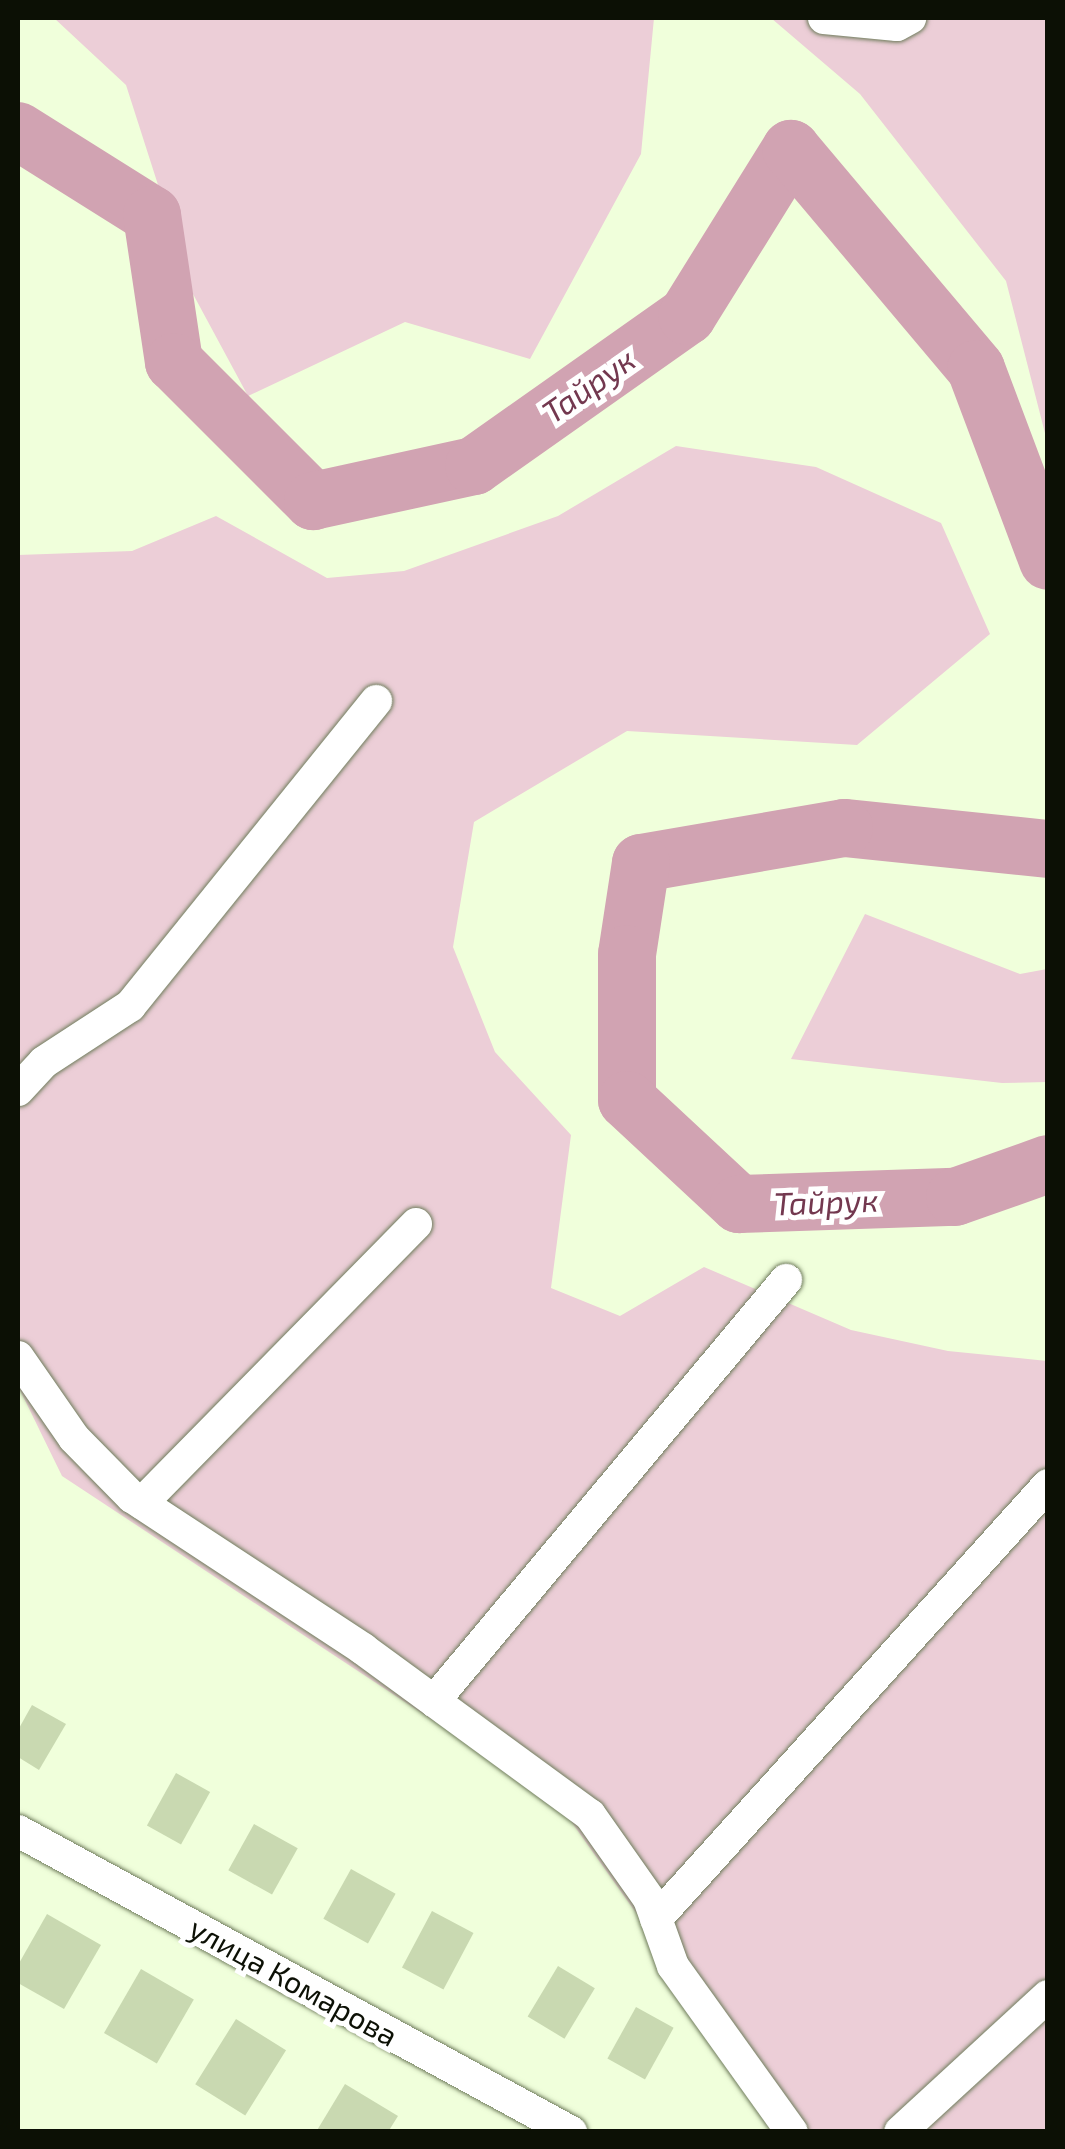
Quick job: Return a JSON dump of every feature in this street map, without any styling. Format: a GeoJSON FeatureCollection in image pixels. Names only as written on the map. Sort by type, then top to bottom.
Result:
{"type":"FeatureCollection","features":[{"type":"Feature","properties":{"kind":"street"},"geometry":{"type":"LineString","coordinates":[[824,18],[898,25],[910,18]]}},
{"type":"Feature","properties":{"kind":"street"},"geometry":{"type":"LineString","coordinates":[[18,1090],[44,1062],[130,1006],[376,701]]}},
{"type":"Feature","properties":{"kind":"street"},"geometry":{"type":"LineString","coordinates":[[142,1503],[416,1224]]}},
{"type":"Feature","properties":{"kind":"street"},"geometry":{"type":"LineString","coordinates":[[434,1701],[786,1280]]}},
{"type":"Feature","properties":{"kind":"street"},"geometry":{"type":"LineString","coordinates":[[18,1357],[74,1438],[142,1503],[364,1649],[590,1815],[649,1899],[673,1966],[792,2132]]}},
{"type":"Feature","properties":{"kind":"street"},"geometry":{"type":"LineString","coordinates":[[656,1919],[1048,1485]]}},
{"type":"Feature","properties":{"kind":"street","name":"улица Комарова"},"geometry":{"type":"LineString","coordinates":[[18,1830],[571,2132]]}},
{"type":"Feature","properties":{"kind":"street"},"geometry":{"type":"LineString","coordinates":[[900,2132],[1048,1996]]}},
{"type":"Feature","properties":{"kind":"shaded area"},"geometry":{"type":"Polygon","coordinates":[[[54,18],[654,18],[641,154],[530,359],[405,322],[248,396],[193,294],[126,85],[54,18]]]}},
{"type":"Feature","properties":{"kind":"shaded area"},"geometry":{"type":"Polygon","coordinates":[[[771,18],[1047,18],[1047,441],[1006,281],[860,94],[771,18]]]}},
{"type":"Feature","properties":{"kind":"shaded area"},"geometry":{"type":"Polygon","coordinates":[[[676,446],[816,467],[941,523],[990,634],[857,745],[627,731],[474,822],[453,947],[495,1052],[571,1135],[551,1288],[620,1316],[704,1267],[851,1330],[948,1351],[1047,1361],[1047,2131],[791,2131],[558,1803],[62,1476],[18,1386],[18,555],[132,551],[216,516],[327,578],[404,571],[558,516],[676,446]]]}},
{"type":"Feature","properties":{"kind":"shaded area"},"geometry":{"type":"Polygon","coordinates":[[[865,914],[1020,974],[1047,969],[1047,1082],[1002,1083],[791,1059],[865,914]]]}},
{"type":"Feature","properties":{"kind":"building"},"geometry":{"type":"Polygon","coordinates":[[[32,1705],[66,1724],[39,1770],[18,1757],[18,1730],[32,1705]]]}},
{"type":"Feature","properties":{"kind":"building"},"geometry":{"type":"Polygon","coordinates":[[[176,1773],[210,1792],[181,1844],[147,1825],[176,1773]]]}},
{"type":"Feature","properties":{"kind":"building"},"geometry":{"type":"Polygon","coordinates":[[[254,1824],[298,1848],[272,1895],[228,1870],[254,1824]]]}},
{"type":"Feature","properties":{"kind":"building"},"geometry":{"type":"Polygon","coordinates":[[[351,1869],[396,1894],[368,1944],[323,1919],[351,1869]]]}},
{"type":"Feature","properties":{"kind":"building"},"geometry":{"type":"Polygon","coordinates":[[[432,1911],[473,1933],[443,1990],[402,1968],[432,1911]]]}},
{"type":"Feature","properties":{"kind":"building"},"geometry":{"type":"Polygon","coordinates":[[[47,1914],[101,1945],[64,2009],[18,1983],[18,1965],[47,1914]]]}},
{"type":"Feature","properties":{"kind":"building"},"geometry":{"type":"Polygon","coordinates":[[[558,1966],[595,1988],[564,2039],[528,2017],[558,1966]]]}},
{"type":"Feature","properties":{"kind":"building"},"geometry":{"type":"Polygon","coordinates":[[[141,1969],[194,2000],[157,2064],[104,2033],[141,1969]]]}},
{"type":"Feature","properties":{"kind":"building"},"geometry":{"type":"Polygon","coordinates":[[[636,2007],[674,2028],[645,2079],[607,2059],[636,2007]]]}},
{"type":"Feature","properties":{"kind":"building"},"geometry":{"type":"Polygon","coordinates":[[[236,2019],[286,2050],[245,2116],[195,2084],[236,2019]]]}},
{"type":"Feature","properties":{"kind":"building"},"geometry":{"type":"Polygon","coordinates":[[[345,2084],[398,2116],[388,2132],[316,2132],[345,2084]]]}},
{"type":"Feature","properties":{"kind":"waterway","name":"Тайрук"},"geometry":{"type":"LineString","coordinates":[[18,131],[152,215],[174,362],[313,501],[474,466],[687,316],[791,149],[976,369],[1048,561]]}},
{"type":"Feature","properties":{"kind":"waterway","name":"Тайрук"},"geometry":{"type":"LineString","coordinates":[[1048,849],[844,828],[641,863],[627,954],[627,1100],[739,1204],[955,1197],[1048,1164]]}}]}
